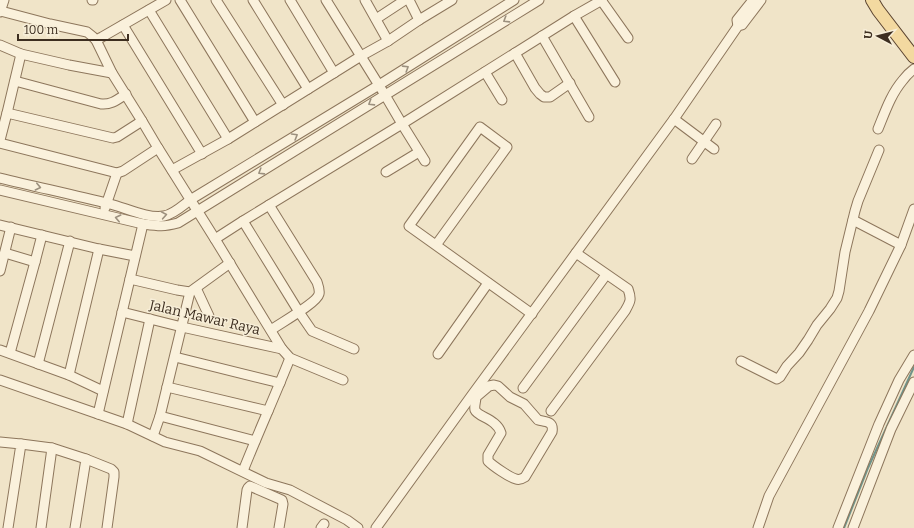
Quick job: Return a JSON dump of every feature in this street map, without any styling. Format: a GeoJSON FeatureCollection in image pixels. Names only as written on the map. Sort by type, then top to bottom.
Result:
{"type":"FeatureCollection","features":[{"type":"Feature","properties":{"kind":"main road"},"geometry":{"type":"LineString","coordinates":[[872,0],[878,10],[912,51]]}},
{"type":"Feature","properties":{"kind":"street"},"geometry":{"type":"LineString","coordinates":[[4,0],[0,11],[87,32],[96,40],[112,73],[282,349],[290,358],[343,380]]}},
{"type":"Feature","properties":{"kind":"street"},"geometry":{"type":"LineString","coordinates":[[96,40],[166,0]]}},
{"type":"Feature","properties":{"kind":"street"},"geometry":{"type":"LineString","coordinates":[[180,0],[254,122]]}},
{"type":"Feature","properties":{"kind":"street"},"geometry":{"type":"LineString","coordinates":[[216,0],[283,105]]}},
{"type":"Feature","properties":{"kind":"street"},"geometry":{"type":"LineString","coordinates":[[253,0],[308,89]]}},
{"type":"Feature","properties":{"kind":"street"},"geometry":{"type":"LineString","coordinates":[[290,0],[334,74]]}},
{"type":"Feature","properties":{"kind":"street"},"geometry":{"type":"LineString","coordinates":[[326,0],[425,161]]}},
{"type":"Feature","properties":{"kind":"street"},"geometry":{"type":"LineString","coordinates":[[364,0],[376,18],[388,41]]}},
{"type":"Feature","properties":{"kind":"street"},"geometry":{"type":"LineString","coordinates":[[376,18],[405,0]]}},
{"type":"Feature","properties":{"kind":"street"},"geometry":{"type":"LineString","coordinates":[[409,0],[419,20]]}},
{"type":"Feature","properties":{"kind":"street"},"geometry":{"type":"LineString","coordinates":[[0,178],[144,214],[163,216],[171,214],[190,200],[379,85],[514,0]]}},
{"type":"Feature","properties":{"kind":"street"},"geometry":{"type":"LineString","coordinates":[[0,190],[143,224],[168,226],[178,223],[539,0]]}},
{"type":"Feature","properties":{"kind":"street"},"geometry":{"type":"LineString","coordinates":[[215,239],[601,0],[628,38]]}},
{"type":"Feature","properties":{"kind":"street"},"geometry":{"type":"LineString","coordinates":[[738,26],[737,20],[753,0]]}},
{"type":"Feature","properties":{"kind":"street"},"geometry":{"type":"LineString","coordinates":[[376,528],[474,396],[674,119],[738,26],[742,25],[761,0]]}},
{"type":"Feature","properties":{"kind":"street"},"geometry":{"type":"LineString","coordinates":[[172,170],[228,139],[361,56],[388,41],[449,1]]}},
{"type":"Feature","properties":{"kind":"street"},"geometry":{"type":"LineString","coordinates":[[149,10],[228,139]]}},
{"type":"Feature","properties":{"kind":"street"},"geometry":{"type":"LineString","coordinates":[[574,16],[615,82]]}},
{"type":"Feature","properties":{"kind":"street"},"geometry":{"type":"LineString","coordinates":[[123,25],[202,154]]}},
{"type":"Feature","properties":{"kind":"street"},"geometry":{"type":"LineString","coordinates":[[542,36],[589,117]]}},
{"type":"Feature","properties":{"kind":"street"},"geometry":{"type":"LineString","coordinates":[[0,45],[21,54],[112,73]]}},
{"type":"Feature","properties":{"kind":"street"},"geometry":{"type":"LineString","coordinates":[[0,140],[21,54]]}},
{"type":"Feature","properties":{"kind":"street"},"geometry":{"type":"LineString","coordinates":[[515,54],[535,88],[544,97],[550,97],[570,83]]}},
{"type":"Feature","properties":{"kind":"street"},"geometry":{"type":"LineString","coordinates":[[878,129],[894,94],[903,80],[914,69]]}},
{"type":"Feature","properties":{"kind":"street"},"geometry":{"type":"LineString","coordinates":[[485,72],[502,100]]}},
{"type":"Feature","properties":{"kind":"street"},"geometry":{"type":"LineString","coordinates":[[15,81],[101,104],[109,104],[114,102],[126,94]]}},
{"type":"Feature","properties":{"kind":"street"},"geometry":{"type":"LineString","coordinates":[[7,113],[113,138],[142,121]]}},
{"type":"Feature","properties":{"kind":"street"},"geometry":{"type":"LineString","coordinates":[[674,119],[714,149]]}},
{"type":"Feature","properties":{"kind":"street"},"geometry":{"type":"LineString","coordinates":[[692,159],[716,124]]}},
{"type":"Feature","properties":{"kind":"street"},"geometry":{"type":"LineString","coordinates":[[436,245],[507,147],[480,127],[409,226],[532,314]]}},
{"type":"Feature","properties":{"kind":"street"},"geometry":{"type":"LineString","coordinates":[[0,143],[117,173],[123,171],[158,148]]}},
{"type":"Feature","properties":{"kind":"street"},"geometry":{"type":"LineString","coordinates":[[741,361],[777,378],[780,377],[830,309],[837,298],[845,252],[858,201],[879,150]]}},
{"type":"Feature","properties":{"kind":"street"},"geometry":{"type":"LineString","coordinates":[[386,172],[419,152]]}},
{"type":"Feature","properties":{"kind":"street"},"geometry":{"type":"LineString","coordinates":[[103,215],[117,173]]}},
{"type":"Feature","properties":{"kind":"street"},"geometry":{"type":"LineString","coordinates":[[269,205],[317,282],[319,292],[318,297],[299,312],[270,330]]}},
{"type":"Feature","properties":{"kind":"street"},"geometry":{"type":"LineString","coordinates":[[758,528],[770,496],[869,311],[901,245],[914,209]]}},
{"type":"Feature","properties":{"kind":"street"},"geometry":{"type":"LineString","coordinates":[[853,220],[901,245]]}},
{"type":"Feature","properties":{"kind":"street"},"geometry":{"type":"LineString","coordinates":[[243,221],[312,331],[354,349]]}},
{"type":"Feature","properties":{"kind":"street"},"geometry":{"type":"LineString","coordinates":[[98,414],[143,224]]}},
{"type":"Feature","properties":{"kind":"street"},"geometry":{"type":"LineString","coordinates":[[0,225],[99,249],[135,256]]}},
{"type":"Feature","properties":{"kind":"street"},"geometry":{"type":"LineString","coordinates":[[0,272],[11,227]]}},
{"type":"Feature","properties":{"kind":"street"},"geometry":{"type":"LineString","coordinates":[[10,353],[42,235]]}},
{"type":"Feature","properties":{"kind":"street"},"geometry":{"type":"LineString","coordinates":[[38,364],[70,241]]}},
{"type":"Feature","properties":{"kind":"street"},"geometry":{"type":"LineString","coordinates":[[69,375],[99,249]]}},
{"type":"Feature","properties":{"kind":"street"},"geometry":{"type":"LineString","coordinates":[[5,253],[35,262]]}},
{"type":"Feature","properties":{"kind":"street"},"geometry":{"type":"LineString","coordinates":[[551,411],[625,311],[630,300],[628,289],[576,253]]}},
{"type":"Feature","properties":{"kind":"street"},"geometry":{"type":"LineString","coordinates":[[130,279],[177,290],[193,290],[230,263]]}},
{"type":"Feature","properties":{"kind":"street"},"geometry":{"type":"LineString","coordinates":[[523,388],[606,274]]}},
{"type":"Feature","properties":{"kind":"street"},"geometry":{"type":"LineString","coordinates":[[438,354],[488,283]]}},
{"type":"Feature","properties":{"kind":"street"},"geometry":{"type":"LineString","coordinates":[[193,290],[209,316]]}},
{"type":"Feature","properties":{"kind":"street"},"geometry":{"type":"LineString","coordinates":[[153,436],[168,387],[182,327],[193,290]]}},
{"type":"Feature","properties":{"kind":"street","name":"Jalan Mawar Raya"},"geometry":{"type":"LineString","coordinates":[[122,312],[282,349]]}},
{"type":"Feature","properties":{"kind":"street"},"geometry":{"type":"LineString","coordinates":[[127,424],[150,319]]}},
{"type":"Feature","properties":{"kind":"street"},"geometry":{"type":"LineString","coordinates":[[0,350],[69,375],[103,391]]}},
{"type":"Feature","properties":{"kind":"street"},"geometry":{"type":"LineString","coordinates":[[852,528],[908,385],[914,355]]}},
{"type":"Feature","properties":{"kind":"street"},"geometry":{"type":"LineString","coordinates":[[175,357],[280,383]]}},
{"type":"Feature","properties":{"kind":"street"},"geometry":{"type":"LineString","coordinates":[[243,471],[290,358]]}},
{"type":"Feature","properties":{"kind":"street"},"geometry":{"type":"LineString","coordinates":[[0,380],[127,424],[165,442],[200,451],[266,482],[290,490],[347,520],[358,528]]}},
{"type":"Feature","properties":{"kind":"street"},"geometry":{"type":"LineString","coordinates":[[838,528],[879,424],[908,385]]}},
{"type":"Feature","properties":{"kind":"street"},"geometry":{"type":"LineString","coordinates":[[489,386],[498,386],[510,397],[524,404],[538,420],[546,421],[552,425],[552,432],[525,478],[516,479],[493,466],[488,461],[488,455],[501,433],[498,426],[494,422],[477,412],[475,409],[474,396],[489,386]]}},
{"type":"Feature","properties":{"kind":"street"},"geometry":{"type":"LineString","coordinates":[[168,387],[268,411]]}},
{"type":"Feature","properties":{"kind":"street"},"geometry":{"type":"LineString","coordinates":[[160,416],[255,441]]}},
{"type":"Feature","properties":{"kind":"street"},"geometry":{"type":"LineString","coordinates":[[0,442],[52,448],[111,469],[114,472],[114,477],[107,528]]}},
{"type":"Feature","properties":{"kind":"street"},"geometry":{"type":"LineString","coordinates":[[8,528],[21,444]]}},
{"type":"Feature","properties":{"kind":"street"},"geometry":{"type":"LineString","coordinates":[[41,528],[52,448]]}},
{"type":"Feature","properties":{"kind":"street"},"geometry":{"type":"LineString","coordinates":[[75,528],[86,459]]}},
{"type":"Feature","properties":{"kind":"street"},"geometry":{"type":"LineString","coordinates":[[242,528],[248,488],[250,486],[282,500],[283,504],[279,528]]}},
{"type":"Feature","properties":{"kind":"waterway"},"geometry":{"type":"LineString","coordinates":[[844,528],[868,468],[914,367]]}}]}
